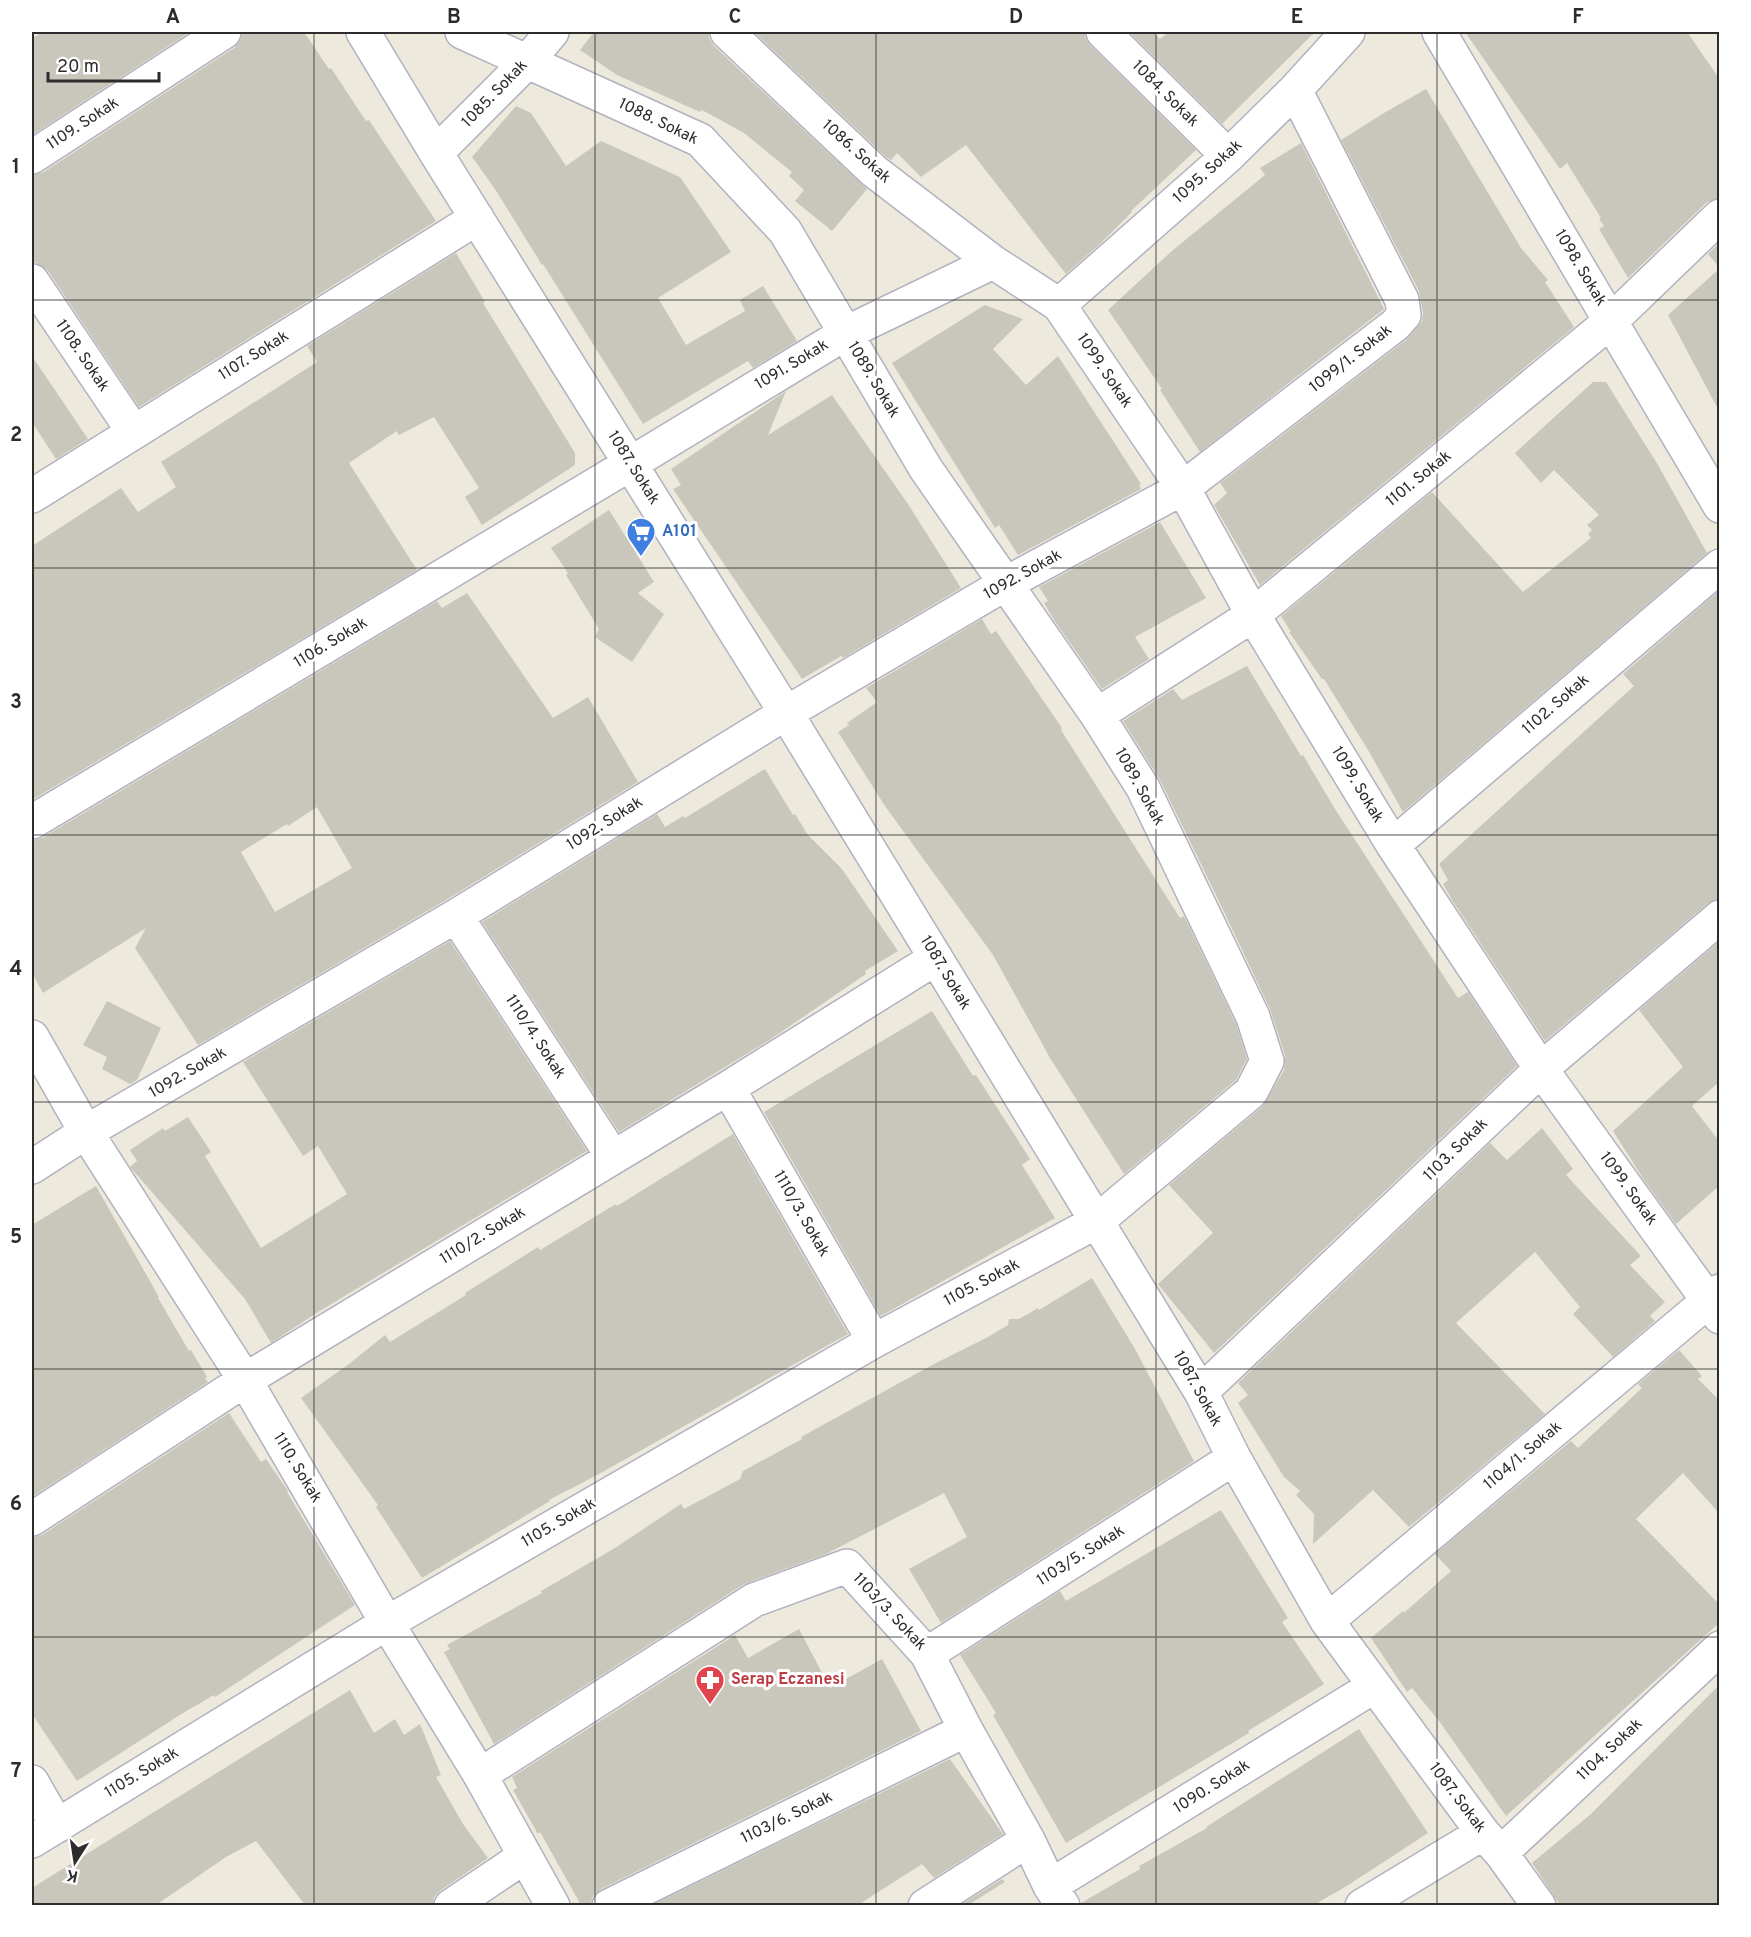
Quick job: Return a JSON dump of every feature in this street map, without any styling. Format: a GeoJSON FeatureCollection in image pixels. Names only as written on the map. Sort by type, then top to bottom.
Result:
{"type":"FeatureCollection","features":[{"type":"Feature","properties":{"kind":"street","name":"1109. Sokak"},"geometry":{"type":"LineString","coordinates":[[32,158],[224,32]]}},
{"type":"Feature","properties":{"kind":"street","name":"1087. Sokak"},"geometry":{"type":"LineString","coordinates":[[363,32],[436,153],[786,713],[1201,1392],[1234,1458],[1327,1622],[1539,1905]]}},
{"type":"Feature","properties":{"kind":"street","name":"1088. Sokak"},"geometry":{"type":"LineString","coordinates":[[462,32],[700,140],[785,231],[846,333]]}},
{"type":"Feature","properties":{"kind":"street","name":"1085. Sokak"},"geometry":{"type":"LineString","coordinates":[[436,153],[527,62],[552,32]]}},
{"type":"Feature","properties":{"kind":"street","name":"1086. Sokak"},"geometry":{"type":"LineString","coordinates":[[727,32],[874,171],[993,262]]}},
{"type":"Feature","properties":{"kind":"street","name":"1084. Sokak"},"geometry":{"type":"LineString","coordinates":[[1103,32],[1228,156]]}},
{"type":"Feature","properties":{"kind":"street","name":"1095. Sokak"},"geometry":{"type":"LineString","coordinates":[[1059,305],[1228,156],[1295,90],[1348,32]]}},
{"type":"Feature","properties":{"kind":"street","name":"1098. Sokak"},"geometry":{"type":"LineString","coordinates":[[1439,32],[1719,506]]}},
{"type":"Feature","properties":{"kind":"street","name":"1099/1. Sokak"},"geometry":{"type":"LineString","coordinates":[[1183,488],[1395,325],[1404,315],[1402,300],[1295,90]]}},
{"type":"Feature","properties":{"kind":"street","name":"1101. Sokak"},"geometry":{"type":"LineString","coordinates":[[1097,714],[1253,615],[1611,321],[1719,216]]}},
{"type":"Feature","properties":{"kind":"street","name":"1107. Sokak"},"geometry":{"type":"LineString","coordinates":[[32,496],[477,218]]}},
{"type":"Feature","properties":{"kind":"street","name":"1099. Sokak"},"geometry":{"type":"LineString","coordinates":[[993,262],[1059,305],[1183,488],[1253,615],[1393,845],[1541,1069],[1716,1303]]}},
{"type":"Feature","properties":{"kind":"street","name":"1091. Sokak"},"geometry":{"type":"LineString","coordinates":[[630,464],[846,333],[993,262]]}},
{"type":"Feature","properties":{"kind":"street","name":"1108. Sokak"},"geometry":{"type":"LineString","coordinates":[[36,298],[133,431]]}},
{"type":"Feature","properties":{"kind":"street","name":"1089. Sokak"},"geometry":{"type":"LineString","coordinates":[[846,333],[926,469],[1097,714],[1143,788],[1253,1017],[1267,1061],[1251,1092],[1096,1222]]}},
{"type":"Feature","properties":{"kind":"street","name":"1106. Sokak"},"geometry":{"type":"LineString","coordinates":[[32,822],[630,464]]}},
{"type":"Feature","properties":{"kind":"street","name":"1092. Sokak"},"geometry":{"type":"LineString","coordinates":[[32,1167],[86,1132],[456,916],[786,713],[1005,584],[1183,488]]}},
{"type":"Feature","properties":{"kind":"street","name":"1102. Sokak"},"geometry":{"type":"LineString","coordinates":[[1393,845],[1719,566]]}},
{"type":"Feature","properties":{"kind":"street","name":"1110/4. Sokak"},"geometry":{"type":"LineString","coordinates":[[456,916],[613,1157]]}},
{"type":"Feature","properties":{"kind":"street","name":"1103. Sokak"},"geometry":{"type":"LineString","coordinates":[[1201,1392],[1541,1069],[1719,917]]}},
{"type":"Feature","properties":{"kind":"street","name":"1110/2. Sokak"},"geometry":{"type":"LineString","coordinates":[[32,1519],[245,1380],[728,1088],[936,958]]}},
{"type":"Feature","properties":{"kind":"street","name":"1110. Sokak"},"geometry":{"type":"LineString","coordinates":[[32,1037],[86,1132],[245,1380],[387,1623],[480,1775],[553,1905]]}},
{"type":"Feature","properties":{"kind":"street","name":"1110/3. Sokak"},"geometry":{"type":"LineString","coordinates":[[728,1088],[874,1341]]}},
{"type":"Feature","properties":{"kind":"street","name":"1105. Sokak"},"geometry":{"type":"LineString","coordinates":[[44,1833],[387,1623],[874,1341],[1096,1222]]}},
{"type":"Feature","properties":{"kind":"street","name":"1104/1. Sokak"},"geometry":{"type":"LineString","coordinates":[[1327,1622],[1716,1303]]}},
{"type":"Feature","properties":{"kind":"street","name":"1103/5. Sokak"},"geometry":{"type":"LineString","coordinates":[[927,1653],[1234,1458]]}},
{"type":"Feature","properties":{"kind":"street","name":"1103/3. Sokak"},"geometry":{"type":"LineString","coordinates":[[480,1775],[754,1600],[847,1566],[927,1653],[1056,1896]]}},
{"type":"Feature","properties":{"kind":"street","name":"1104. Sokak"},"geometry":{"type":"LineString","coordinates":[[1362,1905],[1492,1843],[1719,1648]]}},
{"type":"Feature","properties":{"kind":"street","name":"1090. Sokak"},"geometry":{"type":"LineString","coordinates":[[1056,1896],[1374,1687]]}},
{"type":"Feature","properties":{"kind":"street","name":"1103/6. Sokak"},"geometry":{"type":"LineString","coordinates":[[609,1905],[966,1730]]}},
{"type":"Feature","properties":{"kind":"street"},"geometry":{"type":"LineString","coordinates":[[32,1782],[44,1833]]}},
{"type":"Feature","properties":{"kind":"street"},"geometry":{"type":"LineString","coordinates":[[925,1905],[1028,1840]]}},
{"type":"Feature","properties":{"kind":"street"},"geometry":{"type":"LineString","coordinates":[[451,1905],[524,1857]]}},
{"type":"Feature","properties":{"kind":"building"},"geometry":{"type":"Polygon","coordinates":[[[43,32],[190,32],[32,135],[32,38],[43,32]]]}},
{"type":"Feature","properties":{"kind":"building"},"geometry":{"type":"Polygon","coordinates":[[[243,32],[304,32],[366,121],[369,120],[436,221],[139,407],[48,271],[32,260],[32,175],[42,173],[234,48],[243,32]]]}},
{"type":"Feature","properties":{"kind":"building"},"geometry":{"type":"Polygon","coordinates":[[[594,32],[709,32],[709,38],[714,46],[867,189],[832,231],[795,201],[804,190],[789,176],[792,172],[744,133],[702,110],[700,112],[617,75],[580,50],[594,32]]]}},
{"type":"Feature","properties":{"kind":"building"},"geometry":{"type":"Polygon","coordinates":[[[754,32],[1085,32],[1090,45],[1196,150],[1066,274],[966,145],[921,177],[897,153],[891,160],[886,157],[754,32]]]}},
{"type":"Feature","properties":{"kind":"building"},"geometry":{"type":"Polygon","coordinates":[[[1129,32],[1153,32],[1160,39],[1169,32],[1315,32],[1222,124],[1129,32]]]}},
{"type":"Feature","properties":{"kind":"building"},"geometry":{"type":"Polygon","coordinates":[[[1465,32],[1687,32],[1719,78],[1719,198],[1707,202],[1628,278],[1599,229],[1604,226],[1599,219],[1601,218],[1567,163],[1560,169],[1465,32]]]}},
{"type":"Feature","properties":{"kind":"building"},"geometry":{"type":"Polygon","coordinates":[[[1426,89],[1521,248],[1548,280],[1545,282],[1574,327],[1260,585],[1214,505],[1227,493],[1220,483],[1406,340],[1422,321],[1419,291],[1341,140],[1426,89]]]}},
{"type":"Feature","properties":{"kind":"building"},"geometry":{"type":"Polygon","coordinates":[[[516,106],[531,113],[566,166],[601,141],[680,177],[731,252],[658,298],[686,345],[745,311],[740,300],[763,286],[797,341],[753,368],[748,361],[643,424],[495,189],[472,157],[516,106]]]}},
{"type":"Feature","properties":{"kind":"building"},"geometry":{"type":"Polygon","coordinates":[[[1301,143],[1384,309],[1200,452],[1160,390],[1162,389],[1108,310],[1173,250],[1265,175],[1260,168],[1301,143]]]}},
{"type":"Feature","properties":{"kind":"building"},"geometry":{"type":"Polygon","coordinates":[[[1719,243],[1719,267],[1708,254],[1719,243]]]}},
{"type":"Feature","properties":{"kind":"building"},"geometry":{"type":"Polygon","coordinates":[[[456,253],[485,302],[483,303],[575,453],[575,465],[482,525],[465,497],[479,488],[434,417],[399,435],[397,431],[349,463],[417,570],[32,800],[32,546],[121,488],[138,512],[176,487],[161,462],[317,362],[307,346],[456,253]]]}},
{"type":"Feature","properties":{"kind":"building"},"geometry":{"type":"Polygon","coordinates":[[[1719,269],[1719,411],[1668,315],[1719,269]]]}},
{"type":"Feature","properties":{"kind":"building"},"geometry":{"type":"Polygon","coordinates":[[[985,305],[1023,319],[993,349],[1026,385],[1058,356],[1141,484],[1139,485],[1141,489],[1018,555],[999,525],[995,528],[892,363],[985,305]]]}},
{"type":"Feature","properties":{"kind":"building"},"geometry":{"type":"Polygon","coordinates":[[[32,356],[88,439],[56,459],[32,422],[32,356]]]}},
{"type":"Feature","properties":{"kind":"building"},"geometry":{"type":"Polygon","coordinates":[[[1593,382],[1606,382],[1658,465],[1707,553],[1403,812],[1324,679],[1289,632],[1291,632],[1281,616],[1432,492],[1523,592],[1591,538],[1588,534],[1592,530],[1587,525],[1599,515],[1554,470],[1541,483],[1515,453],[1593,382]]]}},
{"type":"Feature","properties":{"kind":"building"},"geometry":{"type":"Polygon","coordinates":[[[786,391],[768,435],[832,395],[908,504],[961,588],[843,658],[841,656],[802,679],[673,489],[681,485],[671,469],[786,391]]]}},
{"type":"Feature","properties":{"kind":"building"},"geometry":{"type":"Polygon","coordinates":[[[609,510],[654,582],[638,593],[664,614],[632,662],[595,637],[599,629],[566,575],[568,573],[551,548],[609,510]]]}},
{"type":"Feature","properties":{"kind":"building"},"geometry":{"type":"Polygon","coordinates":[[[1160,522],[1206,598],[1135,637],[1149,659],[1102,689],[1054,620],[1044,603],[1048,601],[1039,587],[1160,522]]]}},
{"type":"Feature","properties":{"kind":"building"},"geometry":{"type":"Polygon","coordinates":[[[1719,591],[1719,899],[1708,903],[1545,1041],[1452,900],[1443,884],[1448,880],[1439,864],[1634,686],[1623,674],[1719,591]]]}},
{"type":"Feature","properties":{"kind":"building"},"geometry":{"type":"Polygon","coordinates":[[[467,593],[553,718],[588,697],[638,782],[446,900],[198,1045],[135,948],[146,928],[43,993],[32,973],[32,841],[42,838],[437,601],[442,608],[467,593]],[[317,807],[241,852],[275,912],[352,868],[317,807]]]}},
{"type":"Feature","properties":{"kind":"building"},"geometry":{"type":"Polygon","coordinates":[[[982,619],[991,634],[996,631],[1062,728],[1061,730],[1180,918],[1184,916],[1236,1024],[1247,1059],[1236,1080],[1124,1174],[1050,1058],[993,955],[885,806],[838,732],[877,702],[866,688],[982,619]]]}},
{"type":"Feature","properties":{"kind":"building"},"geometry":{"type":"Polygon","coordinates":[[[1247,666],[1301,756],[1303,755],[1335,809],[1458,998],[1468,992],[1517,1066],[1214,1353],[1158,1284],[1213,1233],[1169,1185],[1263,1106],[1284,1070],[1285,1055],[1270,1009],[1217,897],[1160,780],[1123,721],[1173,689],[1182,700],[1247,666]]]}},
{"type":"Feature","properties":{"kind":"building"},"geometry":{"type":"Polygon","coordinates":[[[765,769],[793,815],[795,814],[808,835],[842,869],[898,951],[865,971],[866,974],[771,1039],[619,1132],[482,922],[657,814],[665,827],[683,816],[685,818],[765,769]]]}},
{"type":"Feature","properties":{"kind":"building"},"geometry":{"type":"Polygon","coordinates":[[[450,941],[587,1151],[318,1312],[271,1343],[245,1299],[130,1167],[137,1161],[130,1150],[163,1128],[165,1131],[188,1117],[211,1152],[205,1156],[261,1248],[347,1194],[318,1146],[303,1156],[243,1062],[450,941]]]}},
{"type":"Feature","properties":{"kind":"building"},"geometry":{"type":"Polygon","coordinates":[[[1719,942],[1719,1082],[1692,1106],[1719,1141],[1719,1186],[1676,1224],[1644,1180],[1613,1131],[1683,1067],[1639,1010],[1719,942]]]}},
{"type":"Feature","properties":{"kind":"building"},"geometry":{"type":"Polygon","coordinates":[[[107,1001],[161,1028],[137,1080],[130,1084],[102,1069],[107,1057],[83,1045],[107,1001]]]}},
{"type":"Feature","properties":{"kind":"building"},"geometry":{"type":"Polygon","coordinates":[[[932,1011],[1030,1159],[1022,1165],[1055,1218],[881,1316],[764,1112],[932,1011]]]}},
{"type":"Feature","properties":{"kind":"building"},"geometry":{"type":"Polygon","coordinates":[[[1542,1128],[1573,1169],[1566,1175],[1641,1256],[1630,1265],[1665,1302],[1650,1316],[1655,1321],[1613,1357],[1573,1314],[1580,1307],[1535,1252],[1456,1323],[1545,1414],[1409,1527],[1373,1490],[1313,1544],[1314,1514],[1296,1495],[1300,1491],[1284,1477],[1238,1403],[1248,1395],[1238,1383],[1490,1143],[1507,1160],[1542,1128]]]}},
{"type":"Feature","properties":{"kind":"building"},"geometry":{"type":"Polygon","coordinates":[[[733,1134],[848,1334],[549,1500],[422,1578],[376,1507],[378,1505],[301,1398],[385,1335],[390,1342],[538,1247],[540,1250],[616,1204],[617,1206],[733,1134]]]}},
{"type":"Feature","properties":{"kind":"building"},"geometry":{"type":"Polygon","coordinates":[[[96,1186],[208,1382],[32,1497],[32,1225],[96,1186]]]}},
{"type":"Feature","properties":{"kind":"building"},"geometry":{"type":"Polygon","coordinates":[[[1092,1278],[1135,1349],[1194,1461],[941,1623],[909,1569],[967,1537],[944,1493],[826,1554],[744,1584],[494,1744],[444,1652],[450,1649],[447,1645],[542,1593],[541,1591],[615,1548],[681,1504],[684,1509],[740,1479],[743,1471],[802,1439],[801,1437],[988,1337],[1008,1325],[1009,1319],[1019,1319],[1038,1308],[1039,1310],[1092,1278]]]}},
{"type":"Feature","properties":{"kind":"building"},"geometry":{"type":"Polygon","coordinates":[[[1679,1350],[1702,1376],[1698,1379],[1719,1400],[1719,1513],[1683,1473],[1636,1519],[1719,1604],[1719,1623],[1506,1816],[1439,1721],[1412,1688],[1407,1692],[1371,1638],[1403,1611],[1404,1613],[1451,1571],[1435,1554],[1571,1441],[1578,1448],[1642,1388],[1638,1384],[1679,1350]]]}},
{"type":"Feature","properties":{"kind":"building"},"geometry":{"type":"Polygon","coordinates":[[[229,1413],[261,1462],[266,1459],[288,1491],[355,1605],[215,1697],[214,1695],[183,1713],[77,1781],[32,1714],[32,1537],[42,1535],[229,1413]]]}},
{"type":"Feature","properties":{"kind":"building"},"geometry":{"type":"Polygon","coordinates":[[[1221,1510],[1288,1618],[1282,1622],[1324,1684],[1248,1731],[1249,1733],[1066,1843],[993,1715],[996,1713],[960,1655],[1060,1591],[1066,1601],[1221,1510]]]}},
{"type":"Feature","properties":{"kind":"building"},"geometry":{"type":"Polygon","coordinates":[[[799,1629],[830,1688],[882,1659],[921,1731],[601,1889],[593,1896],[590,1905],[581,1905],[540,1832],[538,1834],[513,1790],[517,1788],[512,1777],[735,1635],[748,1658],[799,1629]]]}},
{"type":"Feature","properties":{"kind":"building"},"geometry":{"type":"Polygon","coordinates":[[[1719,1685],[1719,1905],[1560,1905],[1532,1863],[1591,1814],[1719,1685]]]}},
{"type":"Feature","properties":{"kind":"building"},"geometry":{"type":"Polygon","coordinates":[[[350,1690],[374,1733],[395,1719],[404,1735],[420,1724],[441,1775],[436,1777],[463,1824],[488,1858],[441,1890],[434,1897],[433,1904],[305,1905],[256,1841],[226,1857],[156,1905],[32,1905],[32,1888],[350,1690]]]}},
{"type":"Feature","properties":{"kind":"building"},"geometry":{"type":"Polygon","coordinates":[[[1359,1729],[1428,1833],[1350,1884],[1314,1905],[1082,1905],[1081,1903],[1140,1869],[1139,1866],[1207,1828],[1359,1729]]]}},
{"type":"Feature","properties":{"kind":"building"},"geometry":{"type":"Polygon","coordinates":[[[950,1759],[1003,1834],[934,1878],[922,1864],[858,1905],[652,1905],[950,1759]]]}},
{"type":"Feature","properties":{"kind":"building"},"geometry":{"type":"Polygon","coordinates":[[[1002,1879],[1005,1882],[968,1905],[961,1905],[1002,1879]]]}},
{"type":"Feature","properties":{"kind":"place","name":"A101"},"geometry":{"type":"Point","coordinates":[641,558]}},
{"type":"Feature","properties":{"kind":"place","name":"Serap Eczanesi"},"geometry":{"type":"Point","coordinates":[710,1706]}}]}
